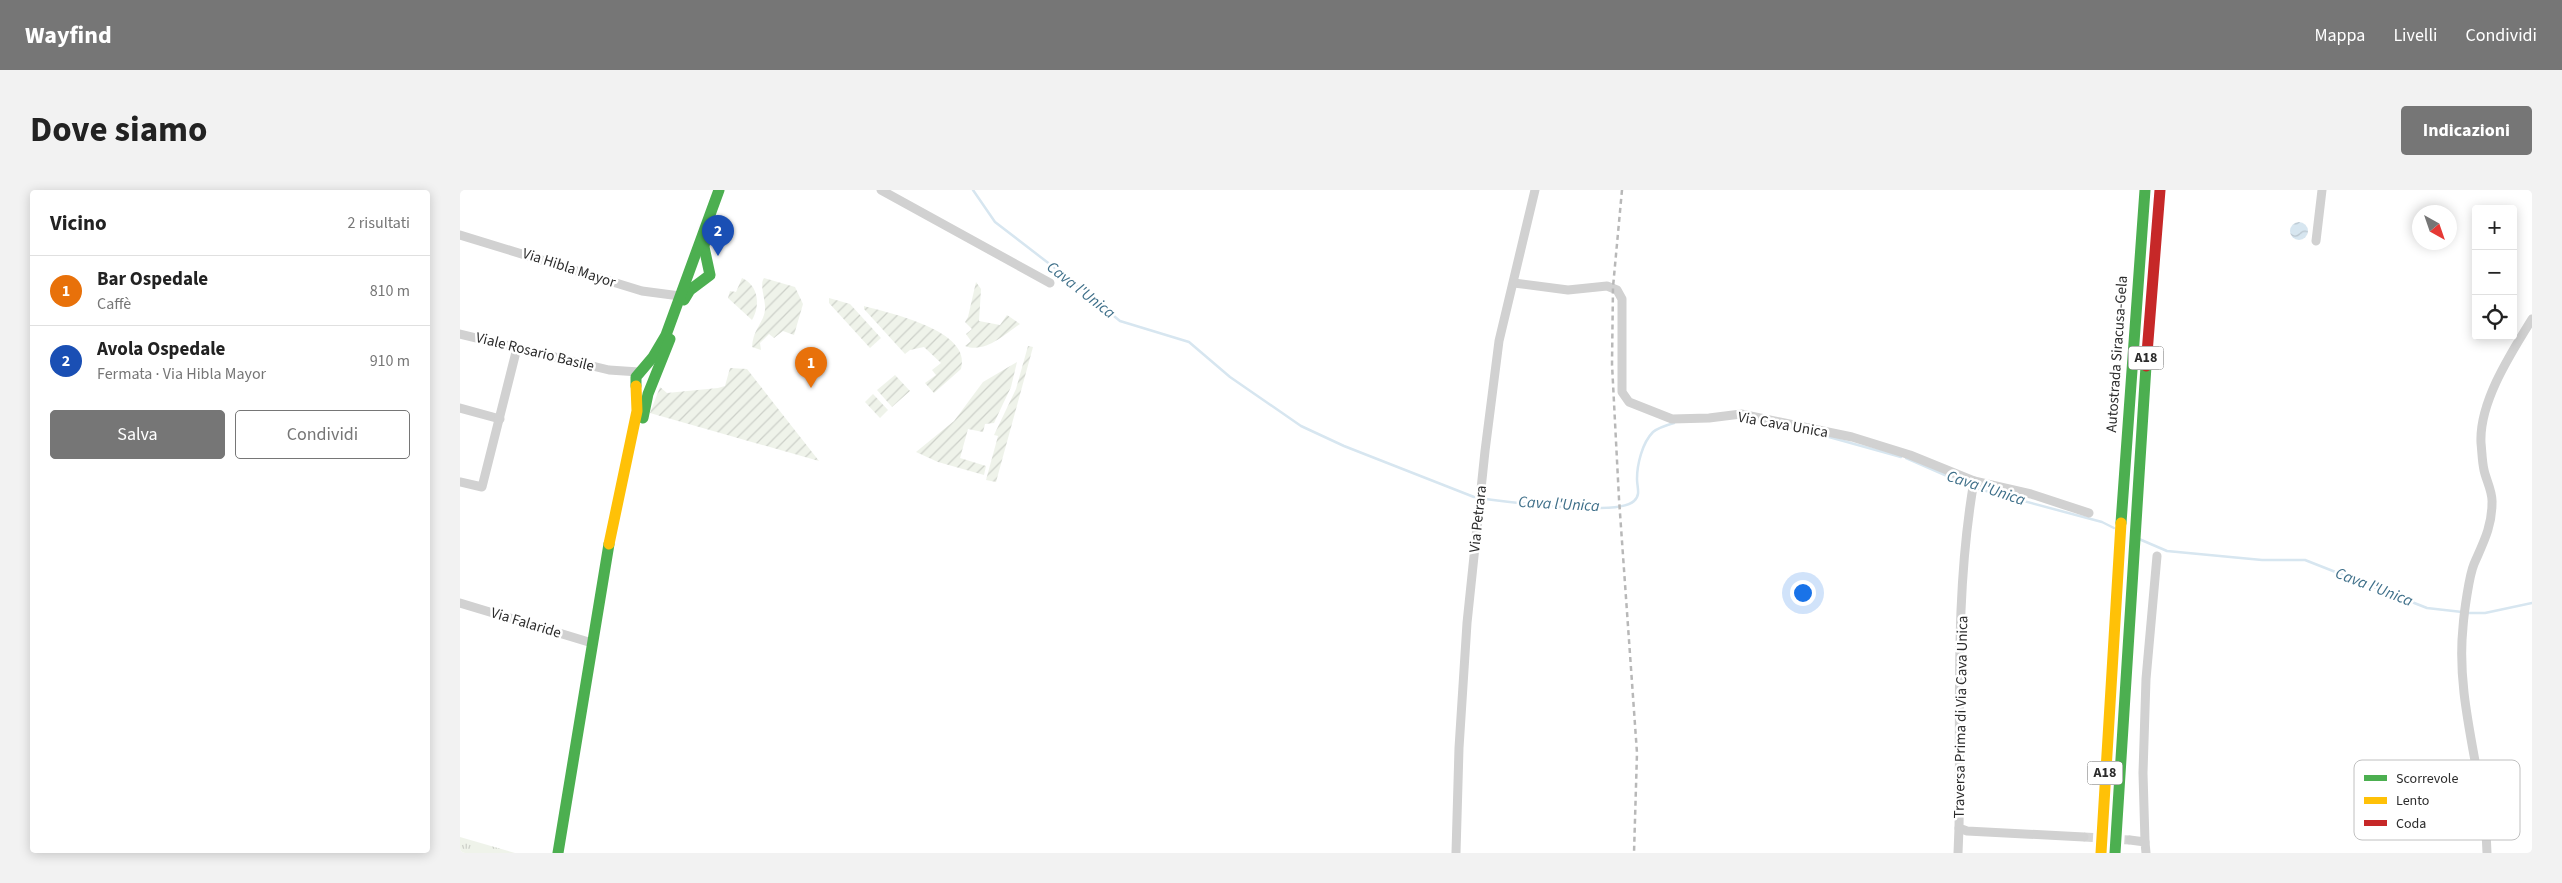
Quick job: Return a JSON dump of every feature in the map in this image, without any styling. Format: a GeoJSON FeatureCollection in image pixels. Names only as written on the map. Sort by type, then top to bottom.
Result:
{"type":"FeatureCollection","features":[{"type":"Feature","properties":{"kind":"main road"},"geometry":{"type":"LineString","coordinates":[[558,853],[615,507],[637,412],[638,378],[666,335],[718,190]]}},
{"type":"Feature","properties":{"kind":"main road","name":"Autostrada Siracusa-Gela"},"geometry":{"type":"LineString","coordinates":[[2110,694],[2145,190]]}},
{"type":"Feature","properties":{"kind":"main road","name":"Autostrada Siracusa-Gela"},"geometry":{"type":"LineString","coordinates":[[2119,781],[2135,526],[2160,190]]}},
{"type":"Feature","properties":{"kind":"main road"},"geometry":{"type":"LineString","coordinates":[[630,448],[645,413],[648,394],[687,292],[698,282],[708,278],[710,271],[704,247],[709,217]]}},
{"type":"Feature","properties":{"kind":"main road"},"geometry":{"type":"LineString","coordinates":[[690,268],[700,261],[708,265]]}},
{"type":"Feature","properties":{"kind":"main road"},"geometry":{"type":"LineString","coordinates":[[690,268],[692,278],[698,282]]}},
{"type":"Feature","properties":{"kind":"main road"},"geometry":{"type":"LineString","coordinates":[[638,378],[645,389],[652,383]]}},
{"type":"Feature","properties":{"kind":"main road"},"geometry":{"type":"LineString","coordinates":[[2091,853],[2100,749],[2110,694]]}},
{"type":"Feature","properties":{"kind":"main road","name":"A18"},"geometry":{"type":"LineString","coordinates":[[2101,853],[2110,694]]}},
{"type":"Feature","properties":{"kind":"main road"},"geometry":{"type":"LineString","coordinates":[[2119,781],[2124,823],[2122,853]]}},
{"type":"Feature","properties":{"kind":"main road","name":"A18"},"geometry":{"type":"LineString","coordinates":[[2115,853],[2119,781]]}},
{"type":"Feature","properties":{"kind":"street"},"geometry":{"type":"LineString","coordinates":[[882,190],[1050,283]]}},
{"type":"Feature","properties":{"kind":"street","name":"Via Petrara"},"geometry":{"type":"LineString","coordinates":[[1456,853],[1459,748],[1467,623],[1485,451],[1499,341],[1535,190]]}},
{"type":"Feature","properties":{"kind":"street"},"geometry":{"type":"LineString","coordinates":[[2316,241],[2322,190]]}},
{"type":"Feature","properties":{"kind":"street","name":"Via Hibla Mayor"},"geometry":{"type":"LineString","coordinates":[[460,235],[642,291],[680,296]]}},
{"type":"Feature","properties":{"kind":"street","name":"Via Cava Unica"},"geometry":{"type":"LineString","coordinates":[[1514,283],[1568,290],[1607,286],[1617,290],[1622,298],[1622,392],[1629,402],[1672,418],[1708,418],[1741,414],[1852,437],[1910,455],[1974,481],[2031,494],[2089,513]]}},
{"type":"Feature","properties":{"kind":"street"},"geometry":{"type":"LineString","coordinates":[[2475,760],[2467,716],[2462,660],[2463,626],[2473,565],[2487,539],[2493,502],[2483,469],[2481,425],[2486,406],[2513,350],[2532,319]]}},
{"type":"Feature","properties":{"kind":"street","name":"Viale Rosario Basile"},"geometry":{"type":"LineString","coordinates":[[460,334],[638,378]]}},
{"type":"Feature","properties":{"kind":"street"},"geometry":{"type":"LineString","coordinates":[[460,482],[482,488],[517,348]]}},
{"type":"Feature","properties":{"kind":"street"},"geometry":{"type":"LineString","coordinates":[[460,408],[500,418]]}},
{"type":"Feature","properties":{"kind":"street","name":"Traversa Prima di Via Cava Unica"},"geometry":{"type":"LineString","coordinates":[[1974,481],[1966,538],[1959,666],[1959,828],[1967,831],[2084,837]]}},
{"type":"Feature","properties":{"kind":"street"},"geometry":{"type":"LineString","coordinates":[[2146,853],[2143,773],[2145,713],[2157,556]]}},
{"type":"Feature","properties":{"kind":"street","name":"Via Falaride"},"geometry":{"type":"LineString","coordinates":[[460,603],[592,643]]}},
{"type":"Feature","properties":{"kind":"street"},"geometry":{"type":"LineString","coordinates":[[1958,853],[1959,828]]}},
{"type":"Feature","properties":{"kind":"street"},"geometry":{"type":"LineString","coordinates":[[2130,840],[2145,842]]}},
{"type":"Feature","properties":{"kind":"street"},"geometry":{"type":"LineString","coordinates":[[2487,840],[2488,853]]}},
{"type":"Feature","properties":{"kind":"green space"},"geometry":{"type":"Polygon","coordinates":[[[742,278],[752,285],[755,290],[757,302],[752,320],[728,298],[730,291],[736,292],[742,278]]]}},
{"type":"Feature","properties":{"kind":"green space"},"geometry":{"type":"Polygon","coordinates":[[[764,278],[795,287],[803,304],[794,335],[783,331],[774,338],[769,334],[760,343],[761,350],[752,347],[754,335],[765,310],[762,285],[764,278]]]}},
{"type":"Feature","properties":{"kind":"green space"},"geometry":{"type":"Polygon","coordinates":[[[976,282],[981,289],[979,321],[1000,325],[1007,315],[1020,324],[994,342],[972,348],[965,346],[971,341],[966,334],[972,329],[965,322],[968,317],[976,282]]]}},
{"type":"Feature","properties":{"kind":"green space"},"geometry":{"type":"Polygon","coordinates":[[[829,298],[850,304],[881,338],[870,348],[829,303],[829,298]]]}},
{"type":"Feature","properties":{"kind":"green space"},"geometry":{"type":"Polygon","coordinates":[[[864,306],[908,319],[942,334],[954,344],[961,355],[961,369],[934,393],[925,383],[936,375],[932,370],[941,363],[924,347],[910,350],[905,354],[864,309],[864,306]]]}},
{"type":"Feature","properties":{"kind":"green space"},"geometry":{"type":"Polygon","coordinates":[[[1028,346],[1033,347],[996,482],[986,480],[998,436],[994,435],[1016,389],[1028,346]]]}},
{"type":"Feature","properties":{"kind":"green space"},"geometry":{"type":"Polygon","coordinates":[[[1017,362],[1011,387],[994,423],[985,424],[983,432],[968,429],[960,458],[986,466],[984,475],[938,462],[916,452],[954,421],[983,382],[1017,362]]]}},
{"type":"Feature","properties":{"kind":"green space"},"geometry":{"type":"Polygon","coordinates":[[[730,368],[747,369],[819,461],[650,413],[660,387],[667,393],[718,388],[725,386],[730,368]]]}},
{"type":"Feature","properties":{"kind":"green space"},"geometry":{"type":"Polygon","coordinates":[[[895,375],[910,391],[892,407],[877,390],[895,375]]]}},
{"type":"Feature","properties":{"kind":"green space"},"geometry":{"type":"Polygon","coordinates":[[[873,394],[888,410],[880,418],[865,402],[873,394]]]}},
{"type":"Feature","properties":{"kind":"green space"},"geometry":{"type":"Polygon","coordinates":[[[460,837],[515,853],[460,853],[460,837]]]}},
{"type":"Feature","properties":{"kind":"water"},"geometry":{"type":"Polygon","coordinates":[[[2299,222],[2305,225],[2308,231],[2305,237],[2299,240],[2293,237],[2290,231],[2293,225],[2299,222]]]}},
{"type":"Feature","properties":{"kind":"waterway","name":"Cava l'Unica"},"geometry":{"type":"LineString","coordinates":[[973,190],[995,222],[1120,321],[1189,342],[1230,377],[1301,426],[1344,446],[1474,497]]}},
{"type":"Feature","properties":{"kind":"waterway","name":"Cava l'Unica"},"geometry":{"type":"LineString","coordinates":[[1486,499],[1563,507],[1608,508],[1624,506],[1636,499],[1638,467],[1641,454],[1649,437],[1653,432],[1674,423]]}},
{"type":"Feature","properties":{"kind":"waterway","name":"Cava l'Unica"},"geometry":{"type":"LineString","coordinates":[[1829,437],[1901,457]]}},
{"type":"Feature","properties":{"kind":"waterway","name":"Cava l'Unica"},"geometry":{"type":"LineString","coordinates":[[1906,458],[1970,486]]}},
{"type":"Feature","properties":{"kind":"waterway","name":"Cava l'Unica"},"geometry":{"type":"LineString","coordinates":[[1975,488],[2102,522],[2114,528]]}},
{"type":"Feature","properties":{"kind":"waterway","name":"Cava l'Unica"},"geometry":{"type":"LineString","coordinates":[[2139,539],[2167,551],[2262,560],[2305,560],[2427,608],[2462,612]]}},
{"type":"Feature","properties":{"kind":"waterway","name":"Cava l'Unica"},"geometry":{"type":"LineString","coordinates":[[2467,613],[2485,613],[2532,603]]}},
{"type":"Feature","properties":{"kind":"tunnel"},"geometry":{"type":"LineString","coordinates":[[2084,837],[2130,840]]}},
{"type":"Feature","properties":{"kind":"railway"},"geometry":{"type":"LineString","coordinates":[[1622,190],[1613,287],[1612,364],[1619,499],[1637,753],[1634,853]]}},
{"type":"Feature","properties":{"kind":"traffic: fast"},"geometry":{"type":"LineString","coordinates":[[636,386],[636,377],[653,357],[666,335],[719,190]]}},
{"type":"Feature","properties":{"kind":"traffic: fast"},"geometry":{"type":"LineString","coordinates":[[2121,523],[2145,190]]}},
{"type":"Feature","properties":{"kind":"traffic: fast"},"geometry":{"type":"LineString","coordinates":[[684,300],[690,290],[710,275],[704,247],[706,234]]}},
{"type":"Feature","properties":{"kind":"traffic: fast"},"geometry":{"type":"LineString","coordinates":[[643,418],[648,394],[670,339]]}},
{"type":"Feature","properties":{"kind":"traffic: fast"},"geometry":{"type":"LineString","coordinates":[[2115,853],[2146,366]]}},
{"type":"Feature","properties":{"kind":"traffic: fast"},"geometry":{"type":"LineString","coordinates":[[558,853],[609,544]]}},
{"type":"Feature","properties":{"kind":"traffic: slow"},"geometry":{"type":"LineString","coordinates":[[609,544],[637,411],[636,386]]}},
{"type":"Feature","properties":{"kind":"traffic: slow"},"geometry":{"type":"LineString","coordinates":[[2101,853],[2121,523]]}},
{"type":"Feature","properties":{"kind":"traffic: jam"},"geometry":{"type":"LineString","coordinates":[[2146,366],[2160,190]]}},
{"type":"Feature","properties":{"kind":"place","name":"Avola Ospedale"},"geometry":{"type":"Point","coordinates":[718,256]}},
{"type":"Feature","properties":{"kind":"place","name":"Bar Ospedale"},"geometry":{"type":"Point","coordinates":[811,388]}}]}
